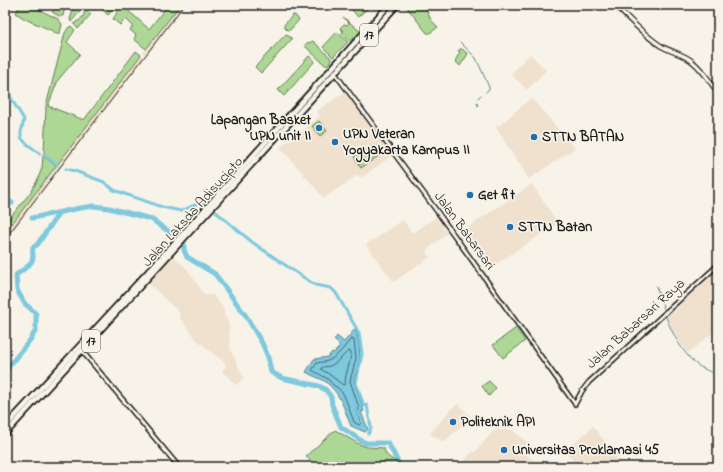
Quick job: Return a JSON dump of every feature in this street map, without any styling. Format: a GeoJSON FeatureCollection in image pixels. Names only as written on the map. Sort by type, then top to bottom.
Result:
{"type":"FeatureCollection","features":[{"type":"Feature","properties":{"kind":"highway","name":"Jalan Laksda Adisucipto"},"geometry":{"type":"LineString","coordinates":[[5,434],[82,351],[389,5]]}},
{"type":"Feature","properties":{"kind":"highway","name":"17"},"geometry":{"type":"LineString","coordinates":[[340,65],[392,5]]}},
{"type":"Feature","properties":{"kind":"highway","name":"Jalan Laksda Adisucipto"},"geometry":{"type":"LineString","coordinates":[[186,233],[396,5]]}},
{"type":"Feature","properties":{"kind":"highway","name":"Jalan Laksda Adisucipto"},"geometry":{"type":"LineString","coordinates":[[5,427],[175,246]]}},
{"type":"Feature","properties":{"kind":"main road"},"geometry":{"type":"LineString","coordinates":[[615,5],[659,45],[685,56],[693,62],[704,73],[718,93]]}},
{"type":"Feature","properties":{"kind":"street","name":"Jalan Babarsari"},"geometry":{"type":"LineString","coordinates":[[334,72],[433,206],[575,404]]}},
{"type":"Feature","properties":{"kind":"street","name":"Jalan Babarsari Raya"},"geometry":{"type":"LineString","coordinates":[[575,404],[589,382],[718,265]]}},
{"type":"Feature","properties":{"kind":"street"},"geometry":{"type":"LineString","coordinates":[[82,351],[179,467]]}},
{"type":"Feature","properties":{"kind":"shaded area"},"geometry":{"type":"Polygon","coordinates":[[[180,5],[185,5],[147,56],[143,53],[180,5]]]}},
{"type":"Feature","properties":{"kind":"shaded area"},"geometry":{"type":"Polygon","coordinates":[[[530,54],[546,70],[527,90],[511,74],[530,54]]]}},
{"type":"Feature","properties":{"kind":"shaded area"},"geometry":{"type":"Polygon","coordinates":[[[141,55],[145,58],[5,241],[5,233],[141,55]]]}},
{"type":"Feature","properties":{"kind":"shaded area","name":"UPN Veteran Yogyakarta Kampus II"},"geometry":{"type":"Polygon","coordinates":[[[346,91],[393,155],[361,178],[358,175],[324,198],[280,147],[320,116],[317,111],[346,91]]]}},
{"type":"Feature","properties":{"kind":"shaded area","name":"STTN BATAN"},"geometry":{"type":"Polygon","coordinates":[[[531,98],[575,148],[529,179],[495,126],[500,125],[531,98]]]}},
{"type":"Feature","properties":{"kind":"shaded area","name":"STTN Batan"},"geometry":{"type":"Polygon","coordinates":[[[532,184],[558,223],[487,270],[461,232],[532,184]]]}},
{"type":"Feature","properties":{"kind":"shaded area"},"geometry":{"type":"Polygon","coordinates":[[[436,217],[447,233],[426,251],[430,257],[393,281],[366,245],[403,220],[412,233],[436,217]]]}},
{"type":"Feature","properties":{"kind":"shaded area"},"geometry":{"type":"Polygon","coordinates":[[[173,256],[188,270],[204,295],[213,295],[224,309],[224,315],[229,326],[230,349],[244,378],[236,385],[222,371],[226,366],[225,363],[197,340],[180,318],[179,312],[148,283],[173,256]]]}},
{"type":"Feature","properties":{"kind":"shaded area"},"geometry":{"type":"Polygon","coordinates":[[[713,274],[718,280],[718,320],[716,317],[712,320],[718,329],[688,353],[675,335],[666,316],[713,274]]]}},
{"type":"Feature","properties":{"kind":"shaded area","name":"Politeknik API"},"geometry":{"type":"Polygon","coordinates":[[[458,404],[471,417],[444,442],[430,434],[450,410],[458,404]]]}},
{"type":"Feature","properties":{"kind":"shaded area"},"geometry":{"type":"Polygon","coordinates":[[[593,426],[621,463],[615,467],[580,467],[565,452],[593,426]]]}},
{"type":"Feature","properties":{"kind":"shaded area","name":"Universitas Proklamasi 45"},"geometry":{"type":"Polygon","coordinates":[[[497,430],[512,430],[522,438],[533,448],[527,455],[541,467],[460,467],[472,452],[475,452],[493,432],[497,430]]]}},
{"type":"Feature","properties":{"kind":"green space"},"geometry":{"type":"Polygon","coordinates":[[[15,5],[30,5],[58,19],[62,24],[60,33],[55,33],[25,19],[16,13],[19,7],[15,5]]]}},
{"type":"Feature","properties":{"kind":"green space"},"geometry":{"type":"Polygon","coordinates":[[[57,5],[65,6],[63,16],[59,16],[52,12],[57,5]]]}},
{"type":"Feature","properties":{"kind":"green space"},"geometry":{"type":"Polygon","coordinates":[[[75,5],[79,5],[83,8],[71,22],[70,19],[75,5]]]}},
{"type":"Feature","properties":{"kind":"green space"},"geometry":{"type":"Polygon","coordinates":[[[97,5],[122,5],[149,29],[168,5],[180,5],[146,49],[134,39],[136,35],[130,30],[133,26],[126,19],[120,25],[113,19],[117,13],[114,8],[108,15],[97,5]]]}},
{"type":"Feature","properties":{"kind":"green space"},"geometry":{"type":"Polygon","coordinates":[[[358,5],[370,6],[358,17],[352,10],[358,5]]]}},
{"type":"Feature","properties":{"kind":"green space"},"geometry":{"type":"Polygon","coordinates":[[[405,5],[424,5],[431,20],[438,27],[430,33],[427,33],[405,5]]]}},
{"type":"Feature","properties":{"kind":"green space"},"geometry":{"type":"Polygon","coordinates":[[[86,10],[91,14],[78,29],[74,24],[79,21],[86,10]]]}},
{"type":"Feature","properties":{"kind":"green space"},"geometry":{"type":"Polygon","coordinates":[[[293,15],[295,15],[299,20],[290,30],[287,30],[284,25],[293,15]]]}},
{"type":"Feature","properties":{"kind":"green space"},"geometry":{"type":"Polygon","coordinates":[[[343,17],[361,32],[261,143],[260,142],[351,42],[342,34],[343,31],[340,28],[344,24],[347,25],[349,23],[343,17]]]}},
{"type":"Feature","properties":{"kind":"green space"},"geometry":{"type":"Polygon","coordinates":[[[71,26],[75,30],[67,42],[80,54],[58,80],[48,106],[84,120],[136,51],[141,55],[57,165],[44,154],[46,106],[65,33],[71,26]]]}},
{"type":"Feature","properties":{"kind":"green space"},"geometry":{"type":"Polygon","coordinates":[[[337,32],[348,42],[333,57],[323,47],[337,32]]]}},
{"type":"Feature","properties":{"kind":"green space"},"geometry":{"type":"Polygon","coordinates":[[[286,34],[292,39],[261,73],[255,67],[286,34]]]}},
{"type":"Feature","properties":{"kind":"green space"},"geometry":{"type":"Polygon","coordinates":[[[313,41],[331,58],[328,65],[325,65],[306,47],[305,45],[308,42],[313,41]]]}},
{"type":"Feature","properties":{"kind":"green space"},"geometry":{"type":"Polygon","coordinates":[[[460,49],[468,54],[460,66],[455,61],[460,49]]]}},
{"type":"Feature","properties":{"kind":"green space"},"geometry":{"type":"Polygon","coordinates":[[[309,56],[315,61],[284,96],[278,90],[309,56]]]}},
{"type":"Feature","properties":{"kind":"green space","name":"Lapangan Basket UPN unit II"},"geometry":{"type":"Polygon","coordinates":[[[319,121],[327,131],[320,136],[312,126],[319,121]]]}},
{"type":"Feature","properties":{"kind":"green space"},"geometry":{"type":"Polygon","coordinates":[[[373,146],[380,155],[361,168],[354,157],[373,146]]]}},
{"type":"Feature","properties":{"kind":"green space"},"geometry":{"type":"Polygon","coordinates":[[[43,156],[56,166],[5,233],[5,224],[30,193],[37,181],[42,168],[43,156]]]}},
{"type":"Feature","properties":{"kind":"green space"},"geometry":{"type":"Polygon","coordinates":[[[516,328],[525,341],[503,358],[493,345],[516,328]]]}},
{"type":"Feature","properties":{"kind":"green space"},"geometry":{"type":"Polygon","coordinates":[[[489,381],[496,388],[489,396],[482,386],[489,381]]]}},
{"type":"Feature","properties":{"kind":"green space"},"geometry":{"type":"Polygon","coordinates":[[[335,430],[367,447],[384,448],[385,453],[391,459],[396,461],[396,467],[309,467],[313,464],[306,456],[335,430]]]}},
{"type":"Feature","properties":{"kind":"water"},"geometry":{"type":"Polygon","coordinates":[[[355,329],[359,345],[360,358],[354,381],[364,411],[361,412],[368,429],[365,432],[351,426],[342,402],[336,392],[326,382],[306,372],[314,359],[328,357],[332,352],[334,353],[340,346],[334,340],[337,336],[344,342],[355,329]]]}},
{"type":"Feature","properties":{"kind":"waterway"},"geometry":{"type":"LineString","coordinates":[[460,42],[476,58],[489,87],[486,92]]}},
{"type":"Feature","properties":{"kind":"waterway"},"geometry":{"type":"LineString","coordinates":[[5,54],[9,69],[8,85],[10,95],[24,120],[21,138],[40,154]]}},
{"type":"Feature","properties":{"kind":"waterway"},"geometry":{"type":"LineString","coordinates":[[478,98],[481,95]]}},
{"type":"Feature","properties":{"kind":"waterway"},"geometry":{"type":"LineString","coordinates":[[44,155],[57,165]]}},
{"type":"Feature","properties":{"kind":"waterway"},"geometry":{"type":"LineString","coordinates":[[66,169],[104,182],[114,190],[162,207],[181,211],[201,202],[205,204]]}},
{"type":"Feature","properties":{"kind":"waterway"},"geometry":{"type":"LineString","coordinates":[[5,198],[12,203]]}},
{"type":"Feature","properties":{"kind":"waterway"},"geometry":{"type":"LineString","coordinates":[[32,218],[94,206],[109,208],[151,219],[172,234],[184,239],[184,250],[187,257],[215,274],[246,316],[262,343],[268,357],[271,372],[282,378],[319,386],[326,390],[331,397],[332,405],[341,427],[366,443],[388,443],[398,462],[398,467]]}},
{"type":"Feature","properties":{"kind":"waterway"},"geometry":{"type":"LineString","coordinates":[[216,212],[252,242],[291,269],[315,285],[331,288],[336,293],[359,333],[362,354],[356,383],[364,406],[367,405],[371,428],[368,434]]}},
{"type":"Feature","properties":{"kind":"waterway"},"geometry":{"type":"LineString","coordinates":[[5,371],[30,340],[36,330],[36,314],[25,304],[17,290],[16,275],[31,262],[33,259],[33,247],[37,245],[57,214]]}},
{"type":"Feature","properties":{"kind":"waterway"},"geometry":{"type":"LineString","coordinates":[[656,286],[664,309]]}},
{"type":"Feature","properties":{"kind":"waterway"},"geometry":{"type":"LineString","coordinates":[[666,317],[674,336],[686,354],[698,365],[715,374],[718,385]]}},
{"type":"Feature","properties":{"kind":"railway"},"geometry":{"type":"LineString","coordinates":[[5,239],[184,5]]}},
{"type":"Feature","properties":{"kind":"place","name":"Lapangan Basket UPN unit II"},"geometry":{"type":"Point","coordinates":[319,128]}},
{"type":"Feature","properties":{"kind":"place","name":"STTN BATAN"},"geometry":{"type":"Point","coordinates":[534,137]}},
{"type":"Feature","properties":{"kind":"place","name":"UPN Veteran Yogyakarta Kampus II"},"geometry":{"type":"Point","coordinates":[335,142]}},
{"type":"Feature","properties":{"kind":"place","name":"Get fit"},"geometry":{"type":"Point","coordinates":[470,195]}},
{"type":"Feature","properties":{"kind":"place","name":"STTN Batan"},"geometry":{"type":"Point","coordinates":[510,227]}},
{"type":"Feature","properties":{"kind":"place","name":"Politeknik API"},"geometry":{"type":"Point","coordinates":[453,422]}},
{"type":"Feature","properties":{"kind":"place","name":"Universitas Proklamasi 45"},"geometry":{"type":"Point","coordinates":[504,450]}}]}
